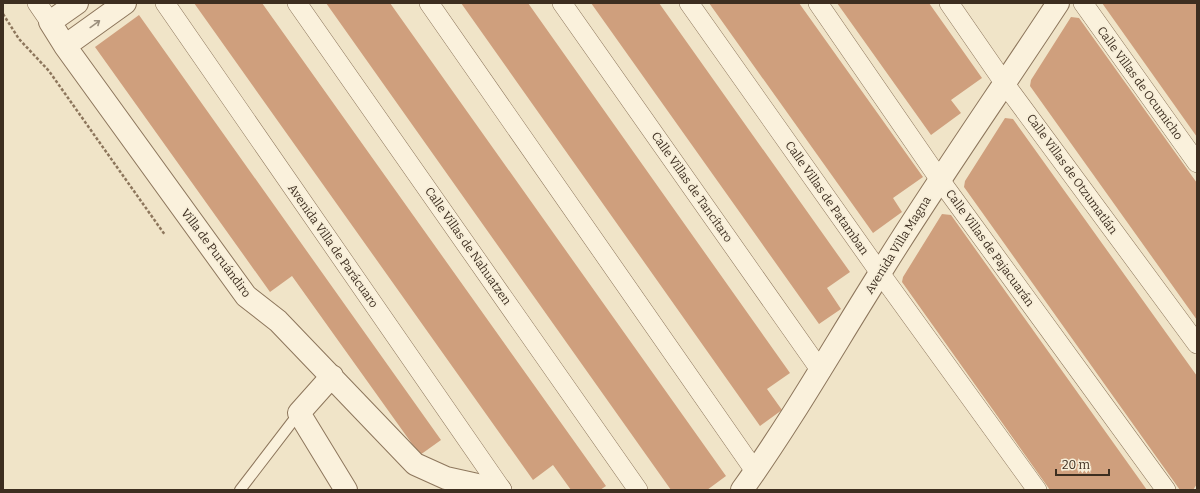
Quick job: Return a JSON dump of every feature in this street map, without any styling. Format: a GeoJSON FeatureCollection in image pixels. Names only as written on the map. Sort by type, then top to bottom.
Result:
{"type":"FeatureCollection","features":[{"type":"Feature","properties":{"kind":"street","name":"Villa de Puruándiro"},"geometry":{"type":"LineString","coordinates":[[37,3],[65,46],[246,296],[278,321],[415,464],[446,478],[501,490]]}},
{"type":"Feature","properties":{"kind":"street"},"geometry":{"type":"LineString","coordinates":[[50,22],[77,3]]}},
{"type":"Feature","properties":{"kind":"street"},"geometry":{"type":"LineString","coordinates":[[65,46],[125,3]]}},
{"type":"Feature","properties":{"kind":"street","name":"Avenida Villa de Parácuaro"},"geometry":{"type":"LineString","coordinates":[[165,3],[501,490]]}},
{"type":"Feature","properties":{"kind":"street","name":"Calle Villas de Nahuatzen"},"geometry":{"type":"LineString","coordinates":[[298,3],[638,490]]}},
{"type":"Feature","properties":{"kind":"street"},"geometry":{"type":"LineString","coordinates":[[429,3],[755,471]]}},
{"type":"Feature","properties":{"kind":"street","name":"Calle Villas de Tancítaro"},"geometry":{"type":"LineString","coordinates":[[562,3],[821,371]]}},
{"type":"Feature","properties":{"kind":"street","name":"Calle Villas de Patamban"},"geometry":{"type":"LineString","coordinates":[[689,3],[880,273],[1037,490]]}},
{"type":"Feature","properties":{"kind":"street","name":"Calle Villas de Pajacuarán"},"geometry":{"type":"LineString","coordinates":[[818,3],[940,180],[1166,490]]}},
{"type":"Feature","properties":{"kind":"street","name":"Calle Villas de Otzumatlán"},"geometry":{"type":"LineString","coordinates":[[949,3],[1005,84],[1197,344]]}},
{"type":"Feature","properties":{"kind":"street","name":"Avenida Villa Magna"},"geometry":{"type":"LineString","coordinates":[[742,490],[821,371],[880,273],[940,180],[1058,3]]}},
{"type":"Feature","properties":{"kind":"street","name":"Calle Villas de Ocumicho"},"geometry":{"type":"LineString","coordinates":[[1083,3],[1197,163]]}},
{"type":"Feature","properties":{"kind":"street"},"geometry":{"type":"LineString","coordinates":[[332,376],[299,413],[346,490]]}},
{"type":"Feature","properties":{"kind":"lane"},"geometry":{"type":"LineString","coordinates":[[240,490],[299,413]]}},
{"type":"Feature","properties":{"kind":"path"},"geometry":{"type":"LineString","coordinates":[[3,14],[19,39],[49,71],[165,235]]}},
{"type":"Feature","properties":{"kind":"building"},"geometry":{"type":"Polygon","coordinates":[[[194,3],[262,3],[606,486],[600,490],[571,490],[553,465],[533,480],[194,3]]]}},
{"type":"Feature","properties":{"kind":"building"},"geometry":{"type":"Polygon","coordinates":[[[326,3],[390,3],[726,476],[707,490],[671,490],[326,3]]]}},
{"type":"Feature","properties":{"kind":"building"},"geometry":{"type":"Polygon","coordinates":[[[461,3],[528,3],[790,373],[767,389],[782,410],[760,426],[461,3]]]}},
{"type":"Feature","properties":{"kind":"building"},"geometry":{"type":"Polygon","coordinates":[[[591,3],[659,3],[850,272],[827,288],[841,309],[819,324],[591,3]]]}},
{"type":"Feature","properties":{"kind":"building"},"geometry":{"type":"Polygon","coordinates":[[[709,3],[799,3],[923,177],[893,198],[902,212],[873,233],[709,3]]]}},
{"type":"Feature","properties":{"kind":"building"},"geometry":{"type":"Polygon","coordinates":[[[837,3],[929,3],[982,78],[951,100],[961,113],[931,135],[837,3]]]}},
{"type":"Feature","properties":{"kind":"building"},"geometry":{"type":"Polygon","coordinates":[[[1102,3],[1197,3],[1197,137],[1102,3]]]}},
{"type":"Feature","properties":{"kind":"building"},"geometry":{"type":"Polygon","coordinates":[[[139,15],[441,440],[420,455],[292,276],[270,292],[95,47],[139,15]]]}},
{"type":"Feature","properties":{"kind":"building"},"geometry":{"type":"Polygon","coordinates":[[[1071,17],[1079,18],[1197,183],[1197,320],[1030,86],[1031,80],[1071,17]]]}},
{"type":"Feature","properties":{"kind":"building"},"geometry":{"type":"Polygon","coordinates":[[[1005,118],[1013,119],[1197,376],[1197,484],[1193,490],[1180,490],[964,187],[965,181],[1005,118]]]}},
{"type":"Feature","properties":{"kind":"building"},"geometry":{"type":"Polygon","coordinates":[[[942,214],[951,215],[1147,490],[1050,490],[902,282],[903,277],[942,214]]]}}]}
